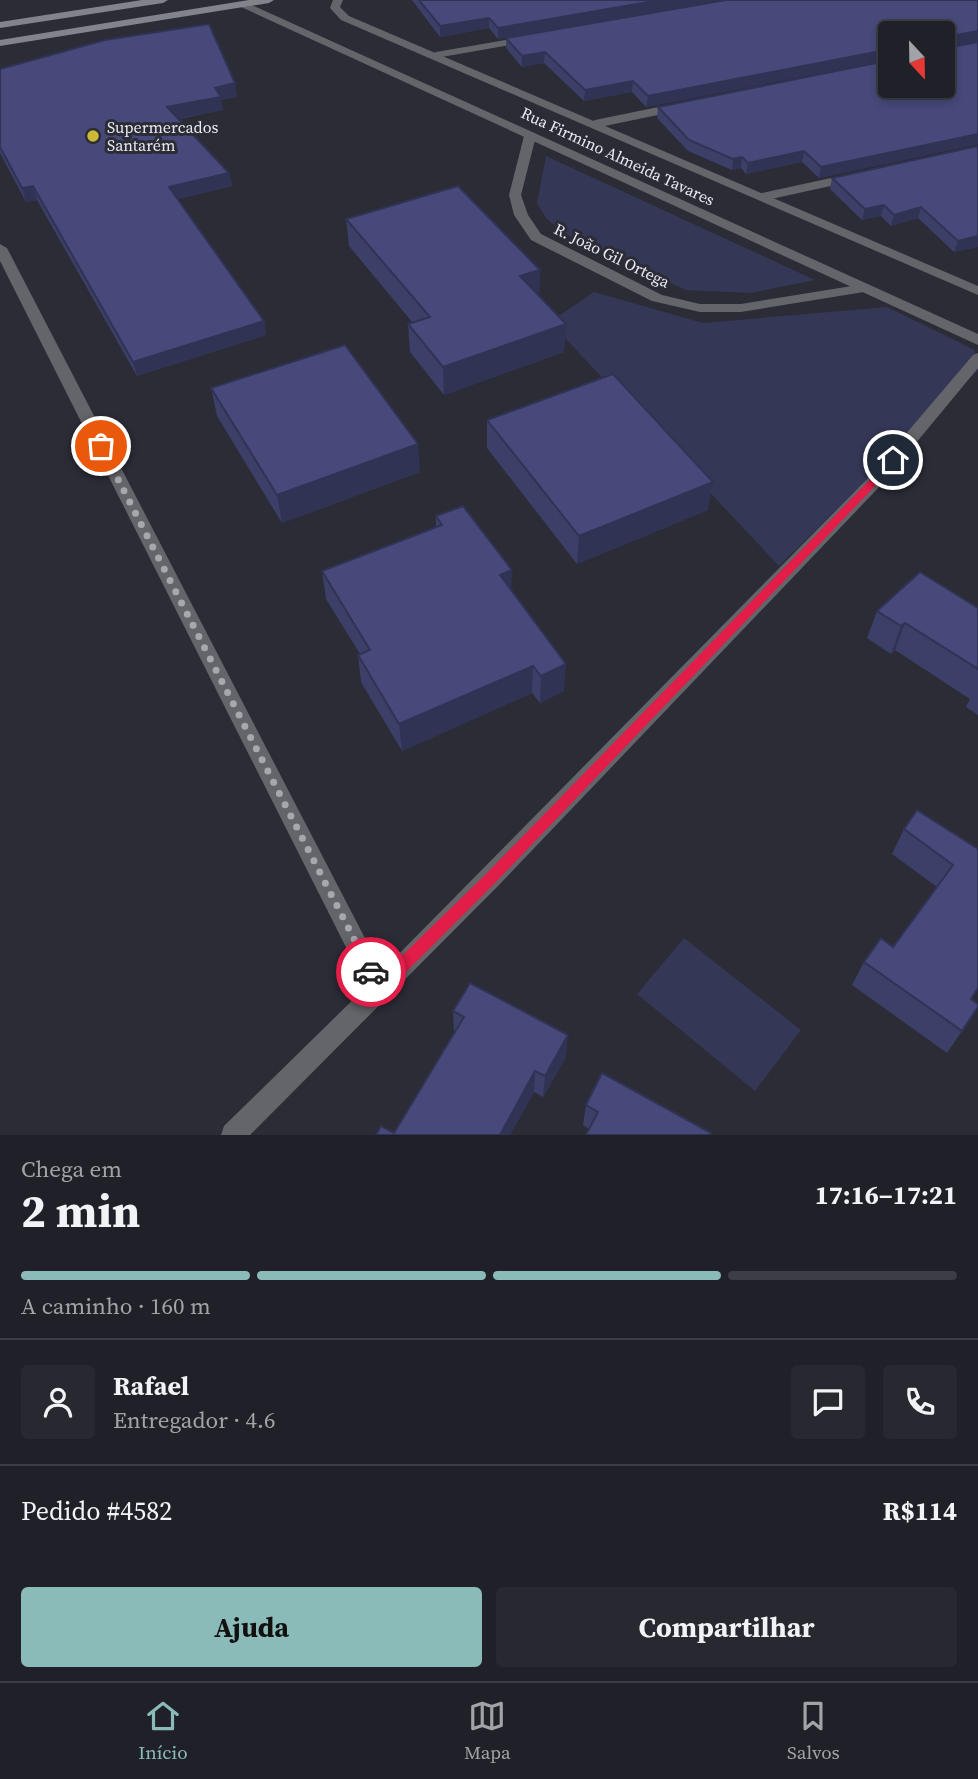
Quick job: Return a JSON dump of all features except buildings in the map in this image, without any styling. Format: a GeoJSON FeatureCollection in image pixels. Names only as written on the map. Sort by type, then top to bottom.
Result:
{"type":"FeatureCollection","features":[{"type":"Feature","properties":{"kind":"main road"},"geometry":{"type":"LineString","coordinates":[[0,25],[163,0]]}},
{"type":"Feature","properties":{"kind":"main road"},"geometry":{"type":"LineString","coordinates":[[0,43],[269,0]]}},
{"type":"Feature","properties":{"kind":"street","name":"Rua Firmino Almeida Tavares"},"geometry":{"type":"LineString","coordinates":[[338,0],[335,8],[345,18],[975,288]]}},
{"type":"Feature","properties":{"kind":"street","name":"Rua Firmino Almeida Tavares"},"geometry":{"type":"LineString","coordinates":[[243,4],[978,340]]}},
{"type":"Feature","properties":{"kind":"street"},"geometry":{"type":"LineString","coordinates":[[436,55],[546,36]]}},
{"type":"Feature","properties":{"kind":"street"},"geometry":{"type":"LineString","coordinates":[[595,124],[689,104]]}},
{"type":"Feature","properties":{"kind":"street","name":"R. João Gil Ortega"},"geometry":{"type":"LineString","coordinates":[[530,136],[514,195],[522,215],[536,237],[657,298],[700,308],[741,308],[864,288]]}},
{"type":"Feature","properties":{"kind":"street"},"geometry":{"type":"LineString","coordinates":[[762,197],[870,173]]}},
{"type":"Feature","properties":{"kind":"street"},"geometry":{"type":"LineString","coordinates":[[0,248],[379,988]]}},
{"type":"Feature","properties":{"kind":"street"},"geometry":{"type":"LineString","coordinates":[[233,1135],[501,868],[876,480],[978,358]]}},
{"type":"Feature","properties":{"kind":"shaded area"},"geometry":{"type":"Polygon","coordinates":[[[546,156],[815,280],[751,293],[686,290],[565,234],[546,218],[537,203],[546,156]]]}},
{"type":"Feature","properties":{"kind":"shaded area"},"geometry":{"type":"Polygon","coordinates":[[[594,292],[703,323],[887,307],[975,350],[978,370],[779,566],[550,322],[594,292]]]}},
{"type":"Feature","properties":{"kind":"shaded area"},"geometry":{"type":"Polygon","coordinates":[[[684,938],[801,1030],[755,1091],[637,994],[684,938]]]}},
{"type":"Feature","properties":{"kind":"way so far"},"geometry":{"type":"LineString","coordinates":[[101,446],[371,972]]}},
{"type":"Feature","properties":{"kind":"place","name":"Supermercados Santarém"},"geometry":{"type":"Point","coordinates":[93,136]}},
{"type":"Feature","properties":{"kind":"route"},"geometry":{"type":"LineString","coordinates":[[371,972],[379,988],[491,878],[893,460]]}}]}
